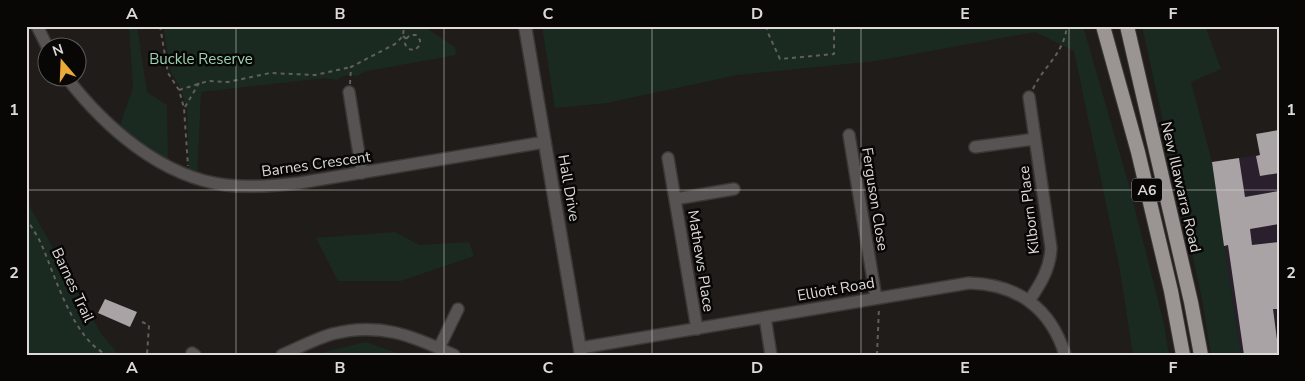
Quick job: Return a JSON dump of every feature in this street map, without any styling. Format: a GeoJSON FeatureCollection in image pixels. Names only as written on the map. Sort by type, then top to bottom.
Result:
{"type":"FeatureCollection","features":[{"type":"Feature","properties":{"kind":"highway","name":"A6"},"geometry":{"type":"LineString","coordinates":[[1103,26],[1138,152],[1171,291],[1183,355]]}},
{"type":"Feature","properties":{"kind":"highway","name":"New Illawarra Road"},"geometry":{"type":"LineString","coordinates":[[1127,26],[1189,293],[1201,355]]}},
{"type":"Feature","properties":{"kind":"street"},"geometry":{"type":"LineString","coordinates":[[37,26],[43,38]]}},
{"type":"Feature","properties":{"kind":"street","name":"Hall Drive"},"geometry":{"type":"LineString","coordinates":[[525,26],[580,352]]}},
{"type":"Feature","properties":{"kind":"street","name":"Barnes Crescent"},"geometry":{"type":"LineString","coordinates":[[76,88],[130,142],[161,162],[189,176],[224,185],[264,188],[545,142]]}},
{"type":"Feature","properties":{"kind":"street"},"geometry":{"type":"LineString","coordinates":[[348,92],[362,173]]}},
{"type":"Feature","properties":{"kind":"street","name":"Kilborn Place"},"geometry":{"type":"LineString","coordinates":[[1029,97],[1050,237],[1051,258],[1045,277],[1029,301]]}},
{"type":"Feature","properties":{"kind":"street","name":"Ferguson Close"},"geometry":{"type":"LineString","coordinates":[[849,135],[877,298]]}},
{"type":"Feature","properties":{"kind":"street"},"geometry":{"type":"LineString","coordinates":[[976,147],[1035,139]]}},
{"type":"Feature","properties":{"kind":"street","name":"Mathews Place"},"geometry":{"type":"LineString","coordinates":[[668,158],[697,329]]}},
{"type":"Feature","properties":{"kind":"street","name":"Mathews Place"},"geometry":{"type":"LineString","coordinates":[[675,199],[734,189]]}},
{"type":"Feature","properties":{"kind":"street","name":"Elliott Road"},"geometry":{"type":"LineString","coordinates":[[580,352],[764,317],[969,283],[998,286],[1011,290],[1029,301],[1050,322],[1065,355]]}},
{"type":"Feature","properties":{"kind":"street"},"geometry":{"type":"LineString","coordinates":[[439,348],[458,309]]}},
{"type":"Feature","properties":{"kind":"street"},"geometry":{"type":"LineString","coordinates":[[764,317],[771,355]]}},
{"type":"Feature","properties":{"kind":"street"},"geometry":{"type":"LineString","coordinates":[[282,355],[331,334],[365,328],[398,332],[454,355]]}},
{"type":"Feature","properties":{"kind":"path"},"geometry":{"type":"LineString","coordinates":[[160,26],[168,73],[179,90],[184,108],[189,176]]}},
{"type":"Feature","properties":{"kind":"path"},"geometry":{"type":"LineString","coordinates":[[179,90],[208,81],[228,82],[270,73],[315,75],[351,67],[386,50],[403,36],[404,26]]}},
{"type":"Feature","properties":{"kind":"path"},"geometry":{"type":"LineString","coordinates":[[766,26],[780,59],[834,54],[834,26]]}},
{"type":"Feature","properties":{"kind":"path"},"geometry":{"type":"LineString","coordinates":[[1029,97],[1037,81],[1058,53],[1065,38],[1067,26]]}},
{"type":"Feature","properties":{"kind":"path"},"geometry":{"type":"LineString","coordinates":[[403,36],[406,39],[405,44],[410,50],[415,50],[420,45],[420,40],[417,36],[412,35],[406,39]]}},
{"type":"Feature","properties":{"kind":"path"},"geometry":{"type":"LineString","coordinates":[[348,92],[351,67]]}},
{"type":"Feature","properties":{"kind":"path"},"geometry":{"type":"LineString","coordinates":[[184,108],[199,83]]}},
{"type":"Feature","properties":{"kind":"path","name":"Barnes Trail"},"geometry":{"type":"LineString","coordinates":[[26,218],[42,246],[60,290],[79,328],[93,345],[108,355]]}},
{"type":"Feature","properties":{"kind":"path"},"geometry":{"type":"LineString","coordinates":[[877,298],[877,355]]}},
{"type":"Feature","properties":{"kind":"path"},"geometry":{"type":"LineString","coordinates":[[142,322],[149,325],[147,355]]}},
{"type":"Feature","properties":{"kind":"shaded area"},"geometry":{"type":"Polygon","coordinates":[[[1279,152],[1279,355],[1241,355],[1212,162],[1279,152]]]}},
{"type":"Feature","properties":{"kind":"green space"},"geometry":{"type":"Polygon","coordinates":[[[129,26],[137,26],[147,92],[167,105],[168,166],[118,131],[133,88],[129,26]]]}},
{"type":"Feature","properties":{"kind":"green space","name":"Buckle Reserve"},"geometry":{"type":"Polygon","coordinates":[[[163,26],[423,26],[455,47],[456,55],[367,71],[356,76],[346,75],[337,80],[325,78],[201,92],[197,179],[189,176],[187,109],[180,87],[171,73],[163,26]]]}},
{"type":"Feature","properties":{"kind":"green space"},"geometry":{"type":"Polygon","coordinates":[[[542,26],[1083,26],[1128,182],[1164,324],[1169,355],[1133,355],[1120,270],[1074,51],[1035,32],[876,61],[737,75],[607,103],[555,108],[542,26]]]}},
{"type":"Feature","properties":{"kind":"green space"},"geometry":{"type":"Polygon","coordinates":[[[1142,26],[1205,26],[1221,69],[1191,82],[1212,162],[1241,355],[1211,355],[1202,299],[1142,26]]]}},
{"type":"Feature","properties":{"kind":"green space"},"geometry":{"type":"Polygon","coordinates":[[[26,200],[102,335],[119,355],[26,355],[26,200]]]}},
{"type":"Feature","properties":{"kind":"green space"},"geometry":{"type":"Polygon","coordinates":[[[395,232],[419,245],[469,242],[474,256],[401,281],[338,281],[316,238],[395,232]]]}},
{"type":"Feature","properties":{"kind":"green space"},"geometry":{"type":"Polygon","coordinates":[[[366,342],[403,355],[312,355],[366,342]]]}},
{"type":"Feature","properties":{"kind":"building"},"geometry":{"type":"Polygon","coordinates":[[[1279,130],[1279,173],[1260,176],[1256,156],[1260,155],[1256,134],[1279,130]]]}},
{"type":"Feature","properties":{"kind":"building"},"geometry":{"type":"Polygon","coordinates":[[[1239,158],[1245,197],[1279,191],[1279,224],[1250,229],[1252,245],[1279,242],[1279,309],[1273,309],[1279,355],[1244,355],[1228,245],[1224,246],[1212,162],[1239,158]]]}},
{"type":"Feature","properties":{"kind":"building"},"geometry":{"type":"Polygon","coordinates":[[[105,299],[137,312],[130,327],[98,313],[105,299]]]}}]}
